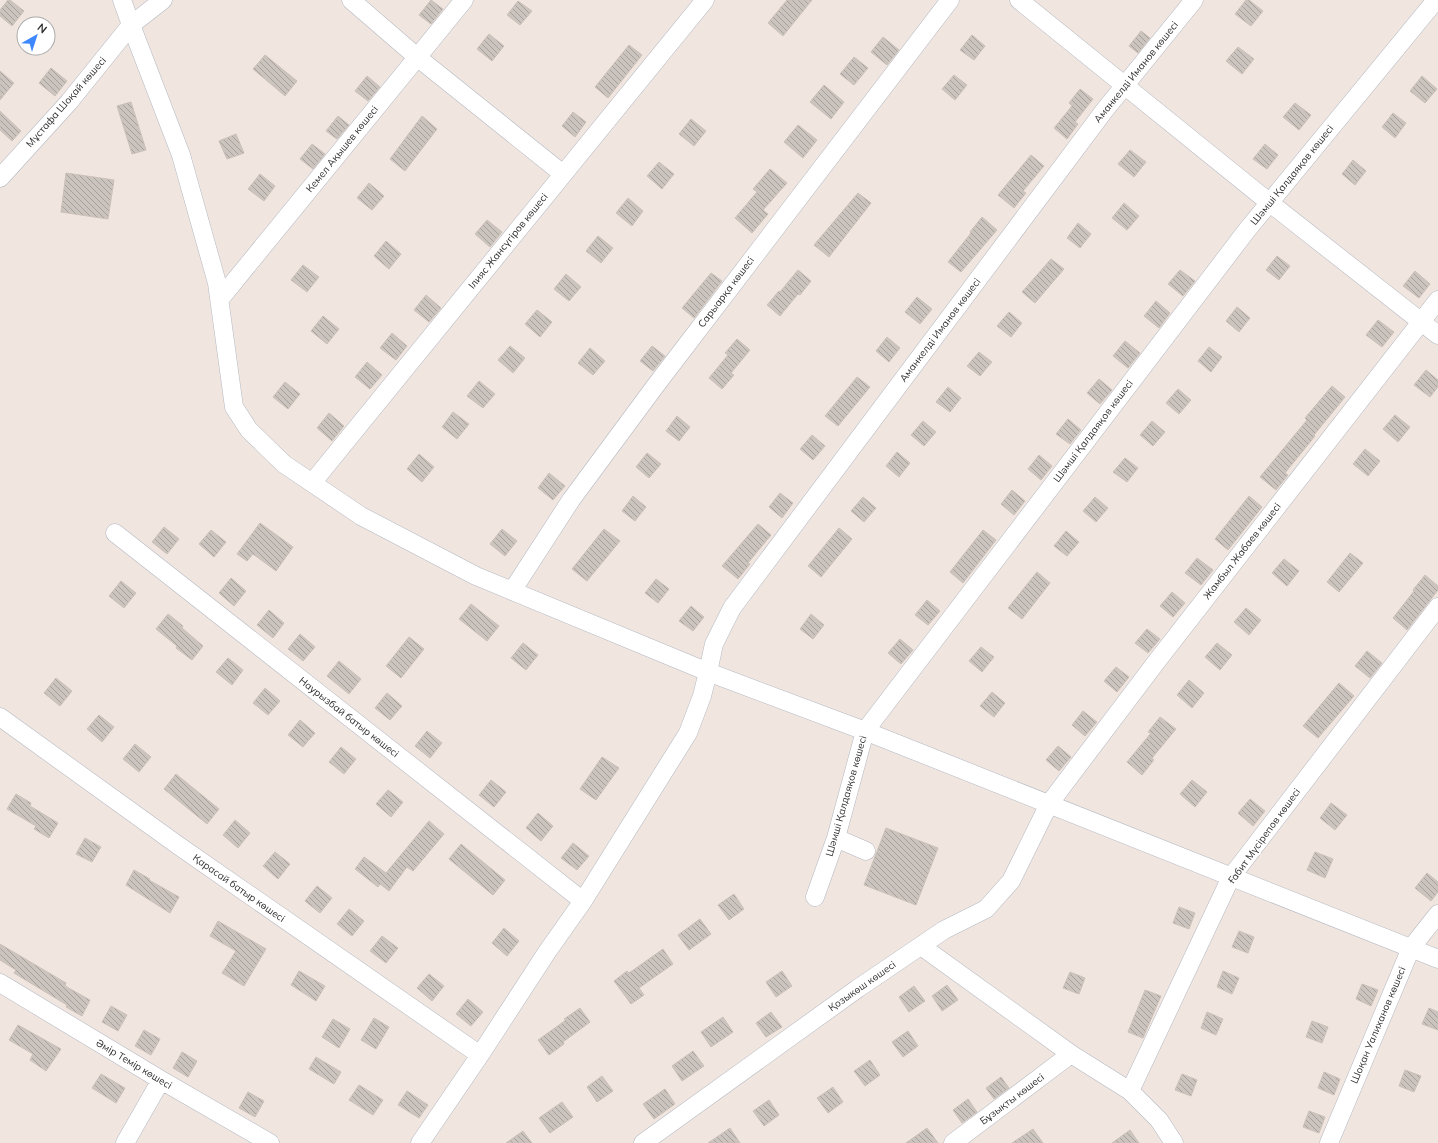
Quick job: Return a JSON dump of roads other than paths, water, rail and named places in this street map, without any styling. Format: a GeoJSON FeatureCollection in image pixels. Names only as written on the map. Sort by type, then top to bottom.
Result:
{"type":"FeatureCollection","features":[{"type":"Feature","properties":{"kind":"street"},"geometry":{"type":"LineString","coordinates":[[122,0],[181,156],[217,283],[234,407],[249,430],[284,464],[361,516],[476,576],[708,672],[865,731],[1438,959]]}},
{"type":"Feature","properties":{"kind":"street","name":"Мұстафа Шоқай көшесі"},"geometry":{"type":"LineString","coordinates":[[0,178],[69,102],[131,25],[163,0]]}},
{"type":"Feature","properties":{"kind":"street"},"geometry":{"type":"LineString","coordinates":[[351,0],[417,57],[563,174]]}},
{"type":"Feature","properties":{"kind":"street","name":"Кемел Ақышев көшесі"},"geometry":{"type":"LineString","coordinates":[[220,299],[464,0]]}},
{"type":"Feature","properties":{"kind":"street","name":"Ілияс Жансүгіров көшесі"},"geometry":{"type":"LineString","coordinates":[[312,483],[705,0]]}},
{"type":"Feature","properties":{"kind":"street","name":"Сарыарқа көшесі"},"geometry":{"type":"LineString","coordinates":[[512,591],[571,500],[656,384],[950,0]]}},
{"type":"Feature","properties":{"kind":"street"},"geometry":{"type":"LineString","coordinates":[[1019,0],[1270,203],[1438,335]]}},
{"type":"Feature","properties":{"kind":"street","name":"Аманкелді Иманов көшесі"},"geometry":{"type":"LineString","coordinates":[[420,1143],[480,1055],[547,952],[583,901],[688,733],[702,696],[714,644],[732,608],[1071,155],[1125,85],[1194,0]]}},
{"type":"Feature","properties":{"kind":"street","name":"Шәмші Қалдаяқов көшесі"},"geometry":{"type":"LineString","coordinates":[[815,897],[836,838],[865,731],[1232,249],[1436,0]]}},
{"type":"Feature","properties":{"kind":"street","name":"Жамбыл Жабаев көшесі"},"geometry":{"type":"LineString","coordinates":[[1049,804],[1157,661],[1438,300]]}},
{"type":"Feature","properties":{"kind":"street","name":"Наурызбай батыр көшесі"},"geometry":{"type":"LineString","coordinates":[[115,533],[583,901]]}},
{"type":"Feature","properties":{"kind":"street","name":"Ғабит Мүсірепов көшесі"},"geometry":{"type":"LineString","coordinates":[[1130,1091],[1231,877],[1438,607]]}},
{"type":"Feature","properties":{"kind":"street","name":"Қарасай батыр көшесі"},"geometry":{"type":"LineString","coordinates":[[0,717],[179,846],[480,1055]]}},
{"type":"Feature","properties":{"kind":"street","name":"Қозыкөш көшесі"},"geometry":{"type":"LineString","coordinates":[[643,1143],[857,989],[944,930],[986,909],[1011,881],[1049,804]]}},
{"type":"Feature","properties":{"kind":"street"},"geometry":{"type":"LineString","coordinates":[[836,838],[866,851]]}},
{"type":"Feature","properties":{"kind":"street","name":"Шоқан Уалиханов көшесі"},"geometry":{"type":"LineString","coordinates":[[1329,1143],[1410,948],[1438,914]]}},
{"type":"Feature","properties":{"kind":"street"},"geometry":{"type":"LineString","coordinates":[[921,946],[1071,1054],[1130,1091],[1159,1120],[1174,1143]]}},
{"type":"Feature","properties":{"kind":"street","name":"Әмір Темір көшесі"},"geometry":{"type":"LineString","coordinates":[[0,983],[161,1080],[270,1143]]}},
{"type":"Feature","properties":{"kind":"street","name":"Бұзықты көшесі"},"geometry":{"type":"LineString","coordinates":[[952,1143],[1071,1054]]}},
{"type":"Feature","properties":{"kind":"street"},"geometry":{"type":"LineString","coordinates":[[124,1143],[161,1080]]}}]}
